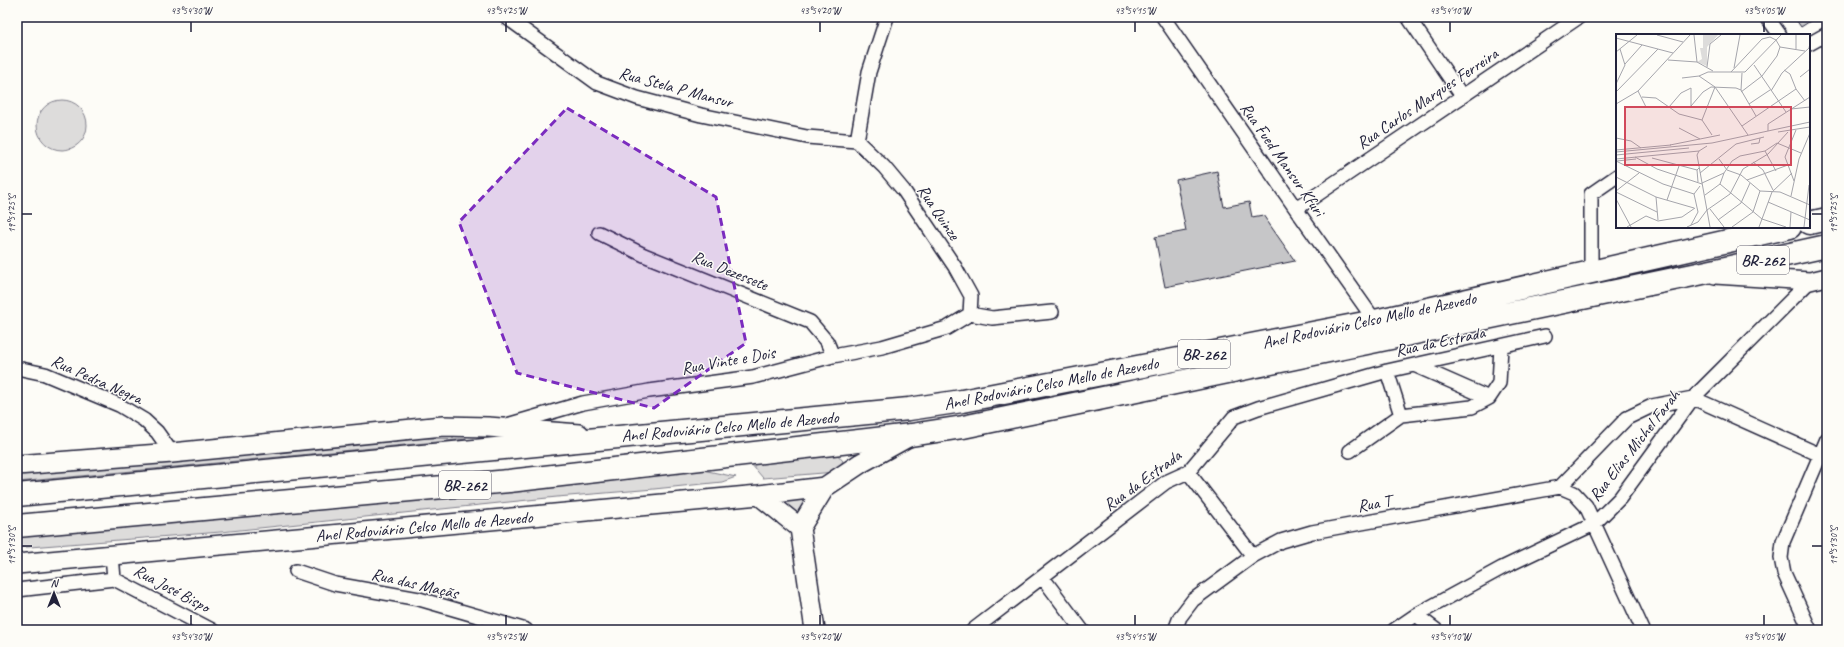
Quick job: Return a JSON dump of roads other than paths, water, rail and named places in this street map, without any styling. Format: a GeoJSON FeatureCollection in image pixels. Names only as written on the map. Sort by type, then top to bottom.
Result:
{"type":"FeatureCollection","features":[{"type":"Feature","properties":{"kind":"highway"},"geometry":{"type":"LineString","coordinates":[[1810,223],[1827,219]]}},
{"type":"Feature","properties":{"kind":"highway","name":"Anel Rodoviário Celso Mello de Azevedo"},"geometry":{"type":"LineString","coordinates":[[17,495],[909,409],[962,401],[1375,321],[1786,228]]}},
{"type":"Feature","properties":{"kind":"highway","name":"Anel Rodoviário Celso Mello de Azevedo"},"geometry":{"type":"LineString","coordinates":[[17,526],[509,481],[911,435],[963,427],[1827,246]]}},
{"type":"Feature","properties":{"kind":"main road","name":"Anel Rodoviário Celso Mello de Azevedo"},"geometry":{"type":"LineString","coordinates":[[17,465],[172,453],[443,426],[488,427],[611,437]]}},
{"type":"Feature","properties":{"kind":"main road","name":"Anel Rodoviário Celso Mello de Azevedo"},"geometry":{"type":"LineString","coordinates":[[17,564],[759,495],[825,487],[861,463],[911,435]]}},
{"type":"Feature","properties":{"kind":"main road"},"geometry":{"type":"LineString","coordinates":[[815,630],[800,528],[825,487]]}},
{"type":"Feature","properties":{"kind":"main road"},"geometry":{"type":"LineString","coordinates":[[759,495],[800,528]]}},
{"type":"Feature","properties":{"kind":"street","name":"Rua Stela P Mansur"},"geometry":{"type":"LineString","coordinates":[[506,17],[597,83],[637,98],[808,138],[857,141]]}},
{"type":"Feature","properties":{"kind":"street"},"geometry":{"type":"LineString","coordinates":[[857,141],[869,72],[886,17]]}},
{"type":"Feature","properties":{"kind":"street","name":"Rua Fued Mansur Kfuri"},"geometry":{"type":"LineString","coordinates":[[1163,17],[1375,321]]}},
{"type":"Feature","properties":{"kind":"street"},"geometry":{"type":"LineString","coordinates":[[1408,17],[1462,96]]}},
{"type":"Feature","properties":{"kind":"street","name":"Rua Carlos Marques Ferreira"},"geometry":{"type":"LineString","coordinates":[[1296,209],[1579,17]]}},
{"type":"Feature","properties":{"kind":"street"},"geometry":{"type":"LineString","coordinates":[[1767,17],[1779,34]]}},
{"type":"Feature","properties":{"kind":"street"},"geometry":{"type":"LineString","coordinates":[[1810,43],[1827,34]]}},
{"type":"Feature","properties":{"kind":"street","name":"Rua Quinze"},"geometry":{"type":"LineString","coordinates":[[857,141],[884,167],[904,191],[955,266],[971,296],[970,314]]}},
{"type":"Feature","properties":{"kind":"street"},"geometry":{"type":"LineString","coordinates":[[1592,272],[1591,194],[1616,177]]}},
{"type":"Feature","properties":{"kind":"street","name":"Rua Dezessete"},"geometry":{"type":"LineString","coordinates":[[599,233],[644,255],[810,322],[827,342],[833,356]]}},
{"type":"Feature","properties":{"kind":"street"},"geometry":{"type":"LineString","coordinates":[[1698,274],[1810,281],[1827,277]]}},
{"type":"Feature","properties":{"kind":"street","name":"Rua Elias Michel Farah"},"geometry":{"type":"LineString","coordinates":[[1394,630],[1416,615],[1502,568],[1594,524],[1620,498],[1693,398],[1810,281]]}},
{"type":"Feature","properties":{"kind":"street"},"geometry":{"type":"LineString","coordinates":[[970,314],[992,318],[1052,312]]}},
{"type":"Feature","properties":{"kind":"street","name":"Rua Vinte e Dois"},"geometry":{"type":"LineString","coordinates":[[488,427],[510,425],[590,402],[649,391],[753,377],[833,356],[882,347],[947,328],[970,314]]}},
{"type":"Feature","properties":{"kind":"street","name":"Rua da Estrada"},"geometry":{"type":"LineString","coordinates":[[973,630],[1043,578],[1166,482],[1188,472],[1234,417],[1258,408],[1387,371],[1501,347],[1545,336]]}},
{"type":"Feature","properties":{"kind":"street","name":"Rua da Estrada"},"geometry":{"type":"LineString","coordinates":[[1489,398],[1499,383],[1501,347]]}},
{"type":"Feature","properties":{"kind":"street"},"geometry":{"type":"LineString","coordinates":[[1414,365],[1489,398]]}},
{"type":"Feature","properties":{"kind":"street","name":"Rua Pedra Negra"},"geometry":{"type":"LineString","coordinates":[[17,368],[52,377],[119,405],[144,420],[157,432],[172,453]]}},
{"type":"Feature","properties":{"kind":"street","name":"Rua da Estrada"},"geometry":{"type":"LineString","coordinates":[[1387,371],[1400,415]]}},
{"type":"Feature","properties":{"kind":"street"},"geometry":{"type":"LineString","coordinates":[[1350,451],[1400,415],[1472,407],[1489,398]]}},
{"type":"Feature","properties":{"kind":"street"},"geometry":{"type":"LineString","coordinates":[[1642,630],[1586,506],[1574,493],[1560,487],[1627,418],[1652,406],[1693,398],[1824,456]]}},
{"type":"Feature","properties":{"kind":"street"},"geometry":{"type":"LineString","coordinates":[[1810,630],[1784,573],[1781,558],[1783,542],[1824,456],[1827,439]]}},
{"type":"Feature","properties":{"kind":"street"},"geometry":{"type":"LineString","coordinates":[[1188,472],[1253,556]]}},
{"type":"Feature","properties":{"kind":"street","name":"Rua T"},"geometry":{"type":"LineString","coordinates":[[1175,630],[1180,617],[1193,600],[1253,556],[1281,541],[1312,532],[1560,487]]}},
{"type":"Feature","properties":{"kind":"street","name":"Rua José Bispo"},"geometry":{"type":"LineString","coordinates":[[112,555],[114,578],[212,630]]}},
{"type":"Feature","properties":{"kind":"street","name":"Rua das Maçãs"},"geometry":{"type":"LineString","coordinates":[[296,571],[335,584],[419,599],[526,630]]}},
{"type":"Feature","properties":{"kind":"street"},"geometry":{"type":"LineString","coordinates":[[17,590],[114,578]]}},
{"type":"Feature","properties":{"kind":"street"},"geometry":{"type":"LineString","coordinates":[[1043,578],[1082,630]]}},
{"type":"Feature","properties":{"kind":"street"},"geometry":{"type":"LineString","coordinates":[[1416,615],[1436,630]]}}]}
